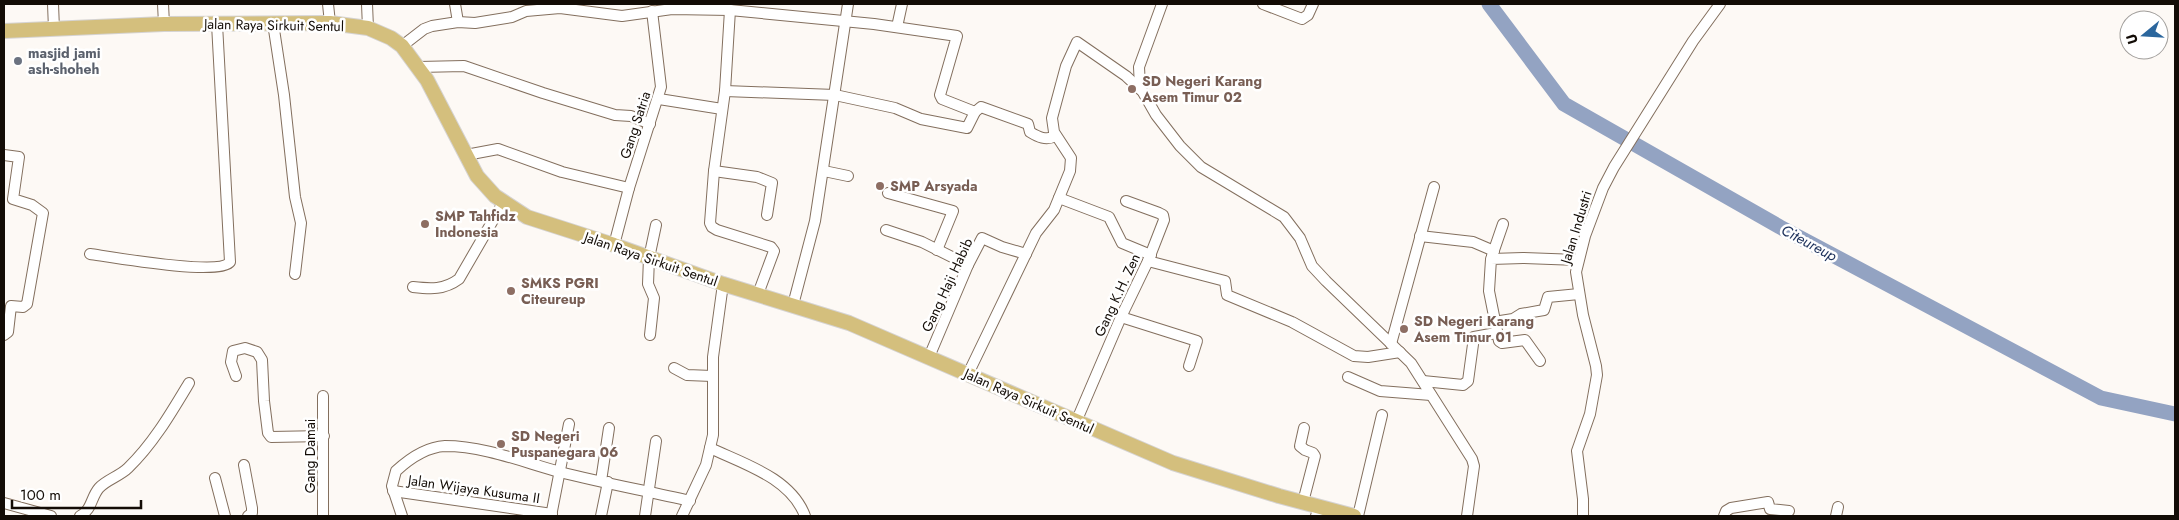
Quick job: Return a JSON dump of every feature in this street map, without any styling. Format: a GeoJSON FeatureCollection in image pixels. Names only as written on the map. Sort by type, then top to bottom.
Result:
{"type":"FeatureCollection","features":[{"type":"Feature","properties":{"kind":"main road","name":"Jalan Raya Sirkuit Sentul"},"geometry":{"type":"LineString","coordinates":[[4,31],[164,24],[273,23],[330,23],[368,28],[391,38],[402,46],[419,67],[478,176],[503,203],[527,218],[614,245],[723,284],[849,323],[1173,463],[1303,502],[1317,511],[1356,516]]}},
{"type":"Feature","properties":{"kind":"street"},"geometry":{"type":"LineString","coordinates":[[53,4],[54,29]]}},
{"type":"Feature","properties":{"kind":"street"},"geometry":{"type":"LineString","coordinates":[[163,4],[164,24]]}},
{"type":"Feature","properties":{"kind":"street"},"geometry":{"type":"LineString","coordinates":[[328,4],[330,23]]}},
{"type":"Feature","properties":{"kind":"street"},"geometry":{"type":"LineString","coordinates":[[367,4],[368,28]]}},
{"type":"Feature","properties":{"kind":"street"},"geometry":{"type":"LineString","coordinates":[[455,4],[458,22]]}},
{"type":"Feature","properties":{"kind":"street"},"geometry":{"type":"LineString","coordinates":[[793,305],[816,221],[848,4]]}},
{"type":"Feature","properties":{"kind":"street"},"geometry":{"type":"LineString","coordinates":[[897,27],[902,4]]}},
{"type":"Feature","properties":{"kind":"street"},"geometry":{"type":"LineString","coordinates":[[1142,90],[1139,76],[1140,61],[1162,4]]}},
{"type":"Feature","properties":{"kind":"street"},"geometry":{"type":"LineString","coordinates":[[1263,4],[1302,19],[1308,15],[1312,4]]}},
{"type":"Feature","properties":{"kind":"street","name":"Jalan Industri"},"geometry":{"type":"LineString","coordinates":[[1583,516],[1583,499],[1577,451],[1590,414],[1597,376],[1579,294],[1576,274],[1578,260],[1600,195],[1614,167],[1693,41],[1720,4]]}},
{"type":"Feature","properties":{"kind":"street"},"geometry":{"type":"LineString","coordinates":[[402,46],[424,29],[458,22],[475,23],[512,17],[526,7],[572,8],[622,16],[652,11],[729,8],[897,27],[957,36],[940,95],[942,99],[975,112]]}},
{"type":"Feature","properties":{"kind":"street"},"geometry":{"type":"LineString","coordinates":[[729,8],[725,91],[714,171],[710,223],[712,227],[771,247],[774,251],[758,294]]}},
{"type":"Feature","properties":{"kind":"street","name":"Gang Satria"},"geometry":{"type":"LineString","coordinates":[[614,245],[629,188],[659,99],[661,87],[652,11]]}},
{"type":"Feature","properties":{"kind":"street"},"geometry":{"type":"LineString","coordinates":[[273,23],[295,197],[301,223],[295,274]]}},
{"type":"Feature","properties":{"kind":"street"},"geometry":{"type":"LineString","coordinates":[[90,254],[143,263],[185,266],[224,266],[230,262],[217,24]]}},
{"type":"Feature","properties":{"kind":"street"},"geometry":{"type":"LineString","coordinates":[[968,374],[1036,232],[1052,214],[1072,163],[1070,155],[1056,136],[1052,114],[1066,66],[1077,42],[1126,76],[1142,90],[1168,131],[1201,167],[1226,184],[1273,208],[1284,217],[1297,233],[1317,271],[1415,367],[1474,463],[1467,516]]}},
{"type":"Feature","properties":{"kind":"street"},"geometry":{"type":"LineString","coordinates":[[419,67],[464,66],[543,94],[615,115],[631,116],[650,124]]}},
{"type":"Feature","properties":{"kind":"street"},"geometry":{"type":"LineString","coordinates":[[725,91],[835,95],[895,108],[921,119],[966,128],[975,112],[981,107],[994,110],[1028,124],[1030,132],[1039,137],[1048,139],[1056,136]]}},
{"type":"Feature","properties":{"kind":"street"},"geometry":{"type":"LineString","coordinates":[[659,99],[722,109]]}},
{"type":"Feature","properties":{"kind":"street"},"geometry":{"type":"LineString","coordinates":[[466,155],[498,149],[562,172],[629,188]]}},
{"type":"Feature","properties":{"kind":"street"},"geometry":{"type":"LineString","coordinates":[[4,155],[18,158],[13,199],[32,205],[43,212],[27,304],[23,307],[11,306],[8,332],[4,335]]}},
{"type":"Feature","properties":{"kind":"street"},"geometry":{"type":"LineString","coordinates":[[714,171],[756,177],[772,183],[767,214]]}},
{"type":"Feature","properties":{"kind":"street"},"geometry":{"type":"LineString","coordinates":[[824,171],[848,176]]}},
{"type":"Feature","properties":{"kind":"street"},"geometry":{"type":"LineString","coordinates":[[1391,344],[1434,187]]}},
{"type":"Feature","properties":{"kind":"street"},"geometry":{"type":"LineString","coordinates":[[888,193],[953,211],[937,250]]}},
{"type":"Feature","properties":{"kind":"street"},"geometry":{"type":"LineString","coordinates":[[1059,198],[1109,217],[1122,243],[1150,258],[1225,281],[1226,295],[1292,322],[1354,356],[1368,357],[1400,352]]}},
{"type":"Feature","properties":{"kind":"street","name":"Gang K.H. Zen"},"geometry":{"type":"LineString","coordinates":[[1076,422],[1121,317],[1150,258],[1164,217],[1126,201]]}},
{"type":"Feature","properties":{"kind":"street"},"geometry":{"type":"LineString","coordinates":[[413,287],[439,289],[451,285],[459,279],[503,203]]}},
{"type":"Feature","properties":{"kind":"street"},"geometry":{"type":"LineString","coordinates":[[1503,224],[1493,255],[1489,291],[1496,333],[1502,343],[1525,340],[1540,361]]}},
{"type":"Feature","properties":{"kind":"street"},"geometry":{"type":"LineString","coordinates":[[650,335],[654,298],[648,284],[649,258],[656,225]]}},
{"type":"Feature","properties":{"kind":"street"},"geometry":{"type":"LineString","coordinates":[[886,230],[922,242],[968,265]]}},
{"type":"Feature","properties":{"kind":"street"},"geometry":{"type":"LineString","coordinates":[[1420,236],[1474,242],[1493,255],[1578,260]]}},
{"type":"Feature","properties":{"kind":"street","name":"Gang Haji Habib"},"geometry":{"type":"LineString","coordinates":[[929,357],[968,265],[982,238],[1002,247],[1026,254]]}},
{"type":"Feature","properties":{"kind":"street"},"geometry":{"type":"LineString","coordinates":[[682,516],[706,465],[710,448],[714,423],[712,376],[716,328],[723,284]]}},
{"type":"Feature","properties":{"kind":"street"},"geometry":{"type":"LineString","coordinates":[[1494,322],[1513,319],[1521,314],[1544,310],[1548,298],[1579,294]]}},
{"type":"Feature","properties":{"kind":"street"},"geometry":{"type":"LineString","coordinates":[[1121,317],[1197,341],[1190,366]]}},
{"type":"Feature","properties":{"kind":"street"},"geometry":{"type":"LineString","coordinates":[[1423,381],[1463,385],[1468,381],[1474,337],[1496,333]]}},
{"type":"Feature","properties":{"kind":"street"},"geometry":{"type":"LineString","coordinates":[[236,376],[231,362],[233,350],[245,348],[258,352],[262,360],[264,401],[268,433],[271,437],[324,436]]}},
{"type":"Feature","properties":{"kind":"street"},"geometry":{"type":"LineString","coordinates":[[674,368],[687,375],[712,376]]}},
{"type":"Feature","properties":{"kind":"street"},"geometry":{"type":"LineString","coordinates":[[1348,377],[1380,391],[1431,395]]}},
{"type":"Feature","properties":{"kind":"street"},"geometry":{"type":"LineString","coordinates":[[80,516],[86,513],[98,489],[128,469],[147,447],[159,432],[189,383]]}},
{"type":"Feature","properties":{"kind":"street","name":"Gang Damai"},"geometry":{"type":"LineString","coordinates":[[323,396],[323,516]]}},
{"type":"Feature","properties":{"kind":"street"},"geometry":{"type":"LineString","coordinates":[[1356,516],[1382,415]]}},
{"type":"Feature","properties":{"kind":"street"},"geometry":{"type":"LineString","coordinates":[[552,515],[569,424]]}},
{"type":"Feature","properties":{"kind":"street"},"geometry":{"type":"LineString","coordinates":[[602,516],[609,428]]}},
{"type":"Feature","properties":{"kind":"street"},"geometry":{"type":"LineString","coordinates":[[1303,502],[1315,456],[1300,446],[1304,428]]}},
{"type":"Feature","properties":{"kind":"street"},"geometry":{"type":"LineString","coordinates":[[645,516],[656,441]]}},
{"type":"Feature","properties":{"kind":"street"},"geometry":{"type":"LineString","coordinates":[[402,516],[393,491],[393,477],[401,467],[429,449],[445,446],[521,460],[604,482],[690,501]]}},
{"type":"Feature","properties":{"kind":"street"},"geometry":{"type":"LineString","coordinates":[[710,448],[775,480],[798,501],[805,516]]}},
{"type":"Feature","properties":{"kind":"street"},"geometry":{"type":"LineString","coordinates":[[244,465],[252,508],[252,512],[248,516]]}},
{"type":"Feature","properties":{"kind":"street"},"geometry":{"type":"LineString","coordinates":[[216,478],[225,516]]}},
{"type":"Feature","properties":{"kind":"street","name":"Jalan Wijaya Kusuma II"},"geometry":{"type":"LineString","coordinates":[[393,491],[552,515]]}},
{"type":"Feature","properties":{"kind":"street"},"geometry":{"type":"LineString","coordinates":[[1724,516],[1730,508],[1768,502],[1770,509],[1789,510]]}},
{"type":"Feature","properties":{"kind":"street"},"geometry":{"type":"LineString","coordinates":[[4,503],[51,516]]}},
{"type":"Feature","properties":{"kind":"waterway","name":"Citeureup"},"geometry":{"type":"LineString","coordinates":[[1489,4],[1564,104],[1780,227],[2101,398],[2175,414]]}},
{"type":"Feature","properties":{"kind":"place","name":"masjid jami ash-shoheh"},"geometry":{"type":"Point","coordinates":[18,61]}},
{"type":"Feature","properties":{"kind":"place","name":"SD Negeri Karang Asem Timur 02"},"geometry":{"type":"Point","coordinates":[1132,89]}},
{"type":"Feature","properties":{"kind":"place","name":"SMP Arsyada"},"geometry":{"type":"Point","coordinates":[880,186]}},
{"type":"Feature","properties":{"kind":"place","name":"SMP Tahfidz Indonesia"},"geometry":{"type":"Point","coordinates":[425,224]}},
{"type":"Feature","properties":{"kind":"place","name":"SMKS PGRI Citeureup"},"geometry":{"type":"Point","coordinates":[511,291]}},
{"type":"Feature","properties":{"kind":"place","name":"SD Negeri Karang Asem Timur 01"},"geometry":{"type":"Point","coordinates":[1404,329]}},
{"type":"Feature","properties":{"kind":"place","name":"SD Negeri Puspanegara 06"},"geometry":{"type":"Point","coordinates":[501,444]}}]}
